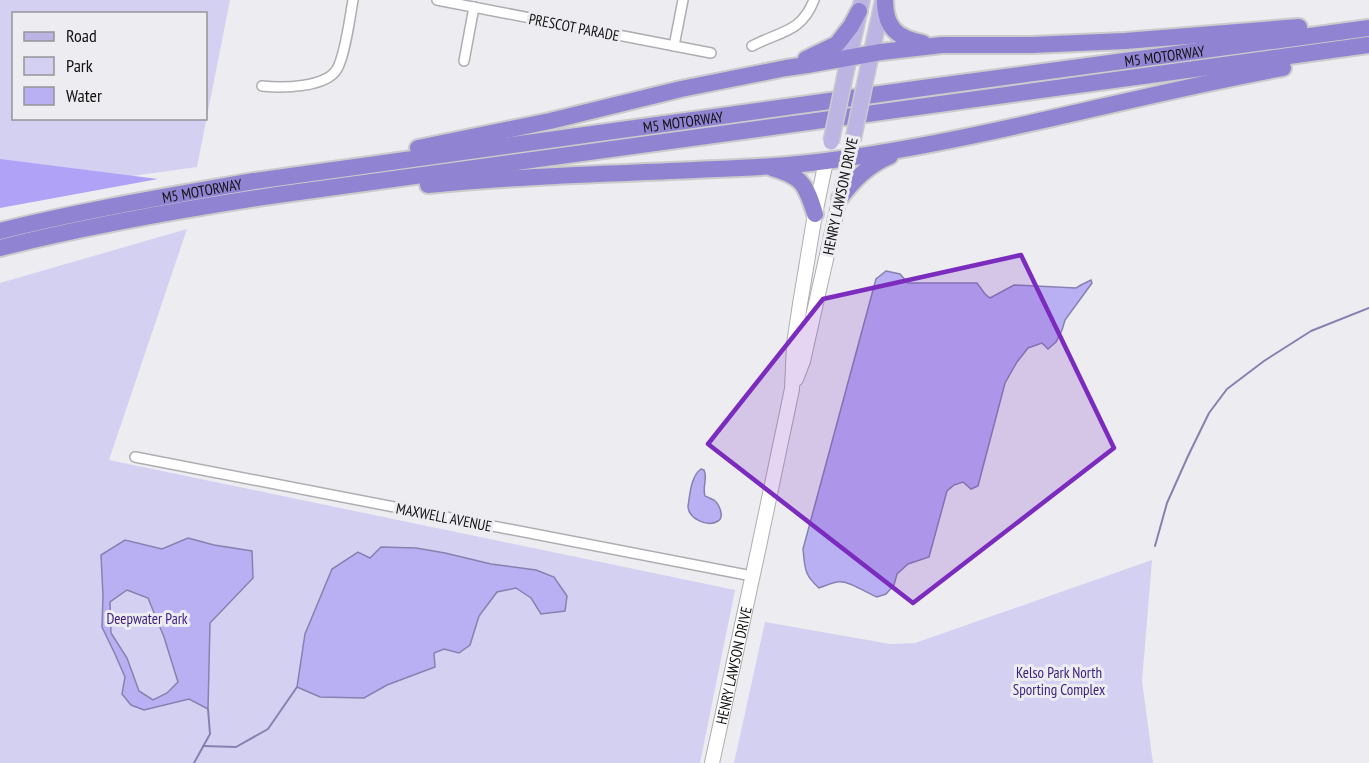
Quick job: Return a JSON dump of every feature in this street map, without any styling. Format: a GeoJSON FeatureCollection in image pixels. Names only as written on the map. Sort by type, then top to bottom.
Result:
{"type":"FeatureCollection","features":[{"type":"Feature","properties":{"kind":"highway"},"geometry":{"type":"LineString","coordinates":[[884,0],[888,23],[893,31],[904,38],[921,43],[942,45],[1091,44],[1369,21]]}},
{"type":"Feature","properties":{"kind":"highway"},"geometry":{"type":"LineString","coordinates":[[786,68],[837,44],[851,26],[861,6]]}},
{"type":"Feature","properties":{"kind":"highway","name":"M5 MOTORWAY"},"geometry":{"type":"LineString","coordinates":[[0,231],[45,220],[254,181],[1369,28]]}},
{"type":"Feature","properties":{"kind":"highway"},"geometry":{"type":"LineString","coordinates":[[254,181],[550,121],[681,89],[786,68],[942,45]]}},
{"type":"Feature","properties":{"kind":"highway","name":"M5 MOTORWAY"},"geometry":{"type":"LineString","coordinates":[[0,248],[73,231],[221,203],[1369,45]]}},
{"type":"Feature","properties":{"kind":"highway"},"geometry":{"type":"LineString","coordinates":[[221,203],[475,181],[767,167],[826,161],[904,150],[1369,50]]}},
{"type":"Feature","properties":{"kind":"highway"},"geometry":{"type":"LineString","coordinates":[[840,198],[866,168],[904,150]]}},
{"type":"Feature","properties":{"kind":"highway"},"geometry":{"type":"LineString","coordinates":[[767,167],[787,172],[801,181],[810,196],[815,214]]}},
{"type":"Feature","properties":{"kind":"main road","name":"HENRY LAWSON DRIVE"},"geometry":{"type":"LineString","coordinates":[[712,763],[792,389],[803,361],[884,0]]}},
{"type":"Feature","properties":{"kind":"main road","name":"HENRY LAWSON DRIVE"},"geometry":{"type":"LineString","coordinates":[[792,389],[794,344],[815,214],[861,6]]}},
{"type":"Feature","properties":{"kind":"street"},"geometry":{"type":"LineString","coordinates":[[262,86],[283,88],[313,83],[334,74],[341,61],[353,0]]}},
{"type":"Feature","properties":{"kind":"street","name":"PRESCOT PARADE"},"geometry":{"type":"LineString","coordinates":[[437,0],[711,53]]}},
{"type":"Feature","properties":{"kind":"street"},"geometry":{"type":"LineString","coordinates":[[674,46],[683,0]]}},
{"type":"Feature","properties":{"kind":"street"},"geometry":{"type":"LineString","coordinates":[[752,46],[795,27],[806,16],[814,0]]}},
{"type":"Feature","properties":{"kind":"street"},"geometry":{"type":"LineString","coordinates":[[464,61],[474,7]]}},
{"type":"Feature","properties":{"kind":"street","name":"MAXWELL AVENUE"},"geometry":{"type":"LineString","coordinates":[[135,457],[752,576]]}},
{"type":"Feature","properties":{"kind":"highlighted area"},"geometry":{"type":"Polygon","coordinates":[[[1021,255],[1114,448],[913,603],[708,444],[823,299],[1021,255]]]}},
{"type":"Feature","properties":{"kind":"green space"},"geometry":{"type":"Polygon","coordinates":[[[0,0],[230,0],[207,116],[207,12],[12,12],[12,120],[206,120],[197,167],[68,185],[0,172],[0,0]]]}},
{"type":"Feature","properties":{"kind":"green space","name":"Deepwater Park"},"geometry":{"type":"Polygon","coordinates":[[[187,229],[109,460],[735,590],[700,763],[0,763],[0,283],[187,229]]]}},
{"type":"Feature","properties":{"kind":"green space","name":"Kelso Park North Sporting Complex"},"geometry":{"type":"Polygon","coordinates":[[[1152,560],[1142,681],[1153,763],[734,763],[765,622],[890,644],[915,643],[1152,560]]]}},
{"type":"Feature","properties":{"kind":"shaded area"},"geometry":{"type":"Polygon","coordinates":[[[0,159],[158,179],[0,208],[0,159]]]}},
{"type":"Feature","properties":{"kind":"water"},"geometry":{"type":"Polygon","coordinates":[[[886,271],[900,274],[908,283],[977,283],[990,298],[1014,285],[1076,288],[1091,280],[1092,283],[1065,320],[1056,342],[1048,349],[1042,343],[1028,348],[1005,383],[978,486],[971,489],[963,482],[947,491],[929,557],[908,564],[897,574],[894,585],[886,594],[877,597],[842,582],[819,588],[806,571],[803,549],[876,279],[886,271]]]}},
{"type":"Feature","properties":{"kind":"water"},"geometry":{"type":"Polygon","coordinates":[[[701,469],[705,473],[705,496],[714,500],[720,510],[721,517],[714,523],[699,521],[691,514],[688,506],[695,476],[701,469]]]}},
{"type":"Feature","properties":{"kind":"water"},"geometry":{"type":"Polygon","coordinates":[[[188,538],[252,551],[253,578],[210,623],[208,709],[189,699],[144,710],[131,705],[122,694],[125,677],[102,627],[101,555],[125,540],[162,549],[188,538]],[[127,590],[110,602],[111,633],[127,658],[139,691],[153,700],[167,693],[178,682],[164,637],[148,598],[127,590]]]}},
{"type":"Feature","properties":{"kind":"water"},"geometry":{"type":"Polygon","coordinates":[[[381,547],[416,548],[491,564],[536,570],[554,577],[567,596],[565,611],[541,614],[531,598],[516,588],[497,592],[479,616],[470,645],[459,653],[444,649],[434,653],[435,667],[387,685],[364,698],[320,697],[297,687],[305,634],[332,569],[358,552],[370,558],[381,547]]]}},
{"type":"Feature","properties":{"kind":"waterway"},"geometry":{"type":"LineString","coordinates":[[1155,546],[1167,503],[1188,456],[1209,413],[1227,389],[1264,361],[1311,331],[1369,308]]}},
{"type":"Feature","properties":{"kind":"waterway"},"geometry":{"type":"LineString","coordinates":[[203,746],[236,747],[268,729],[297,687]]}},
{"type":"Feature","properties":{"kind":"waterway"},"geometry":{"type":"LineString","coordinates":[[194,763],[210,734],[208,709]]}}]}
